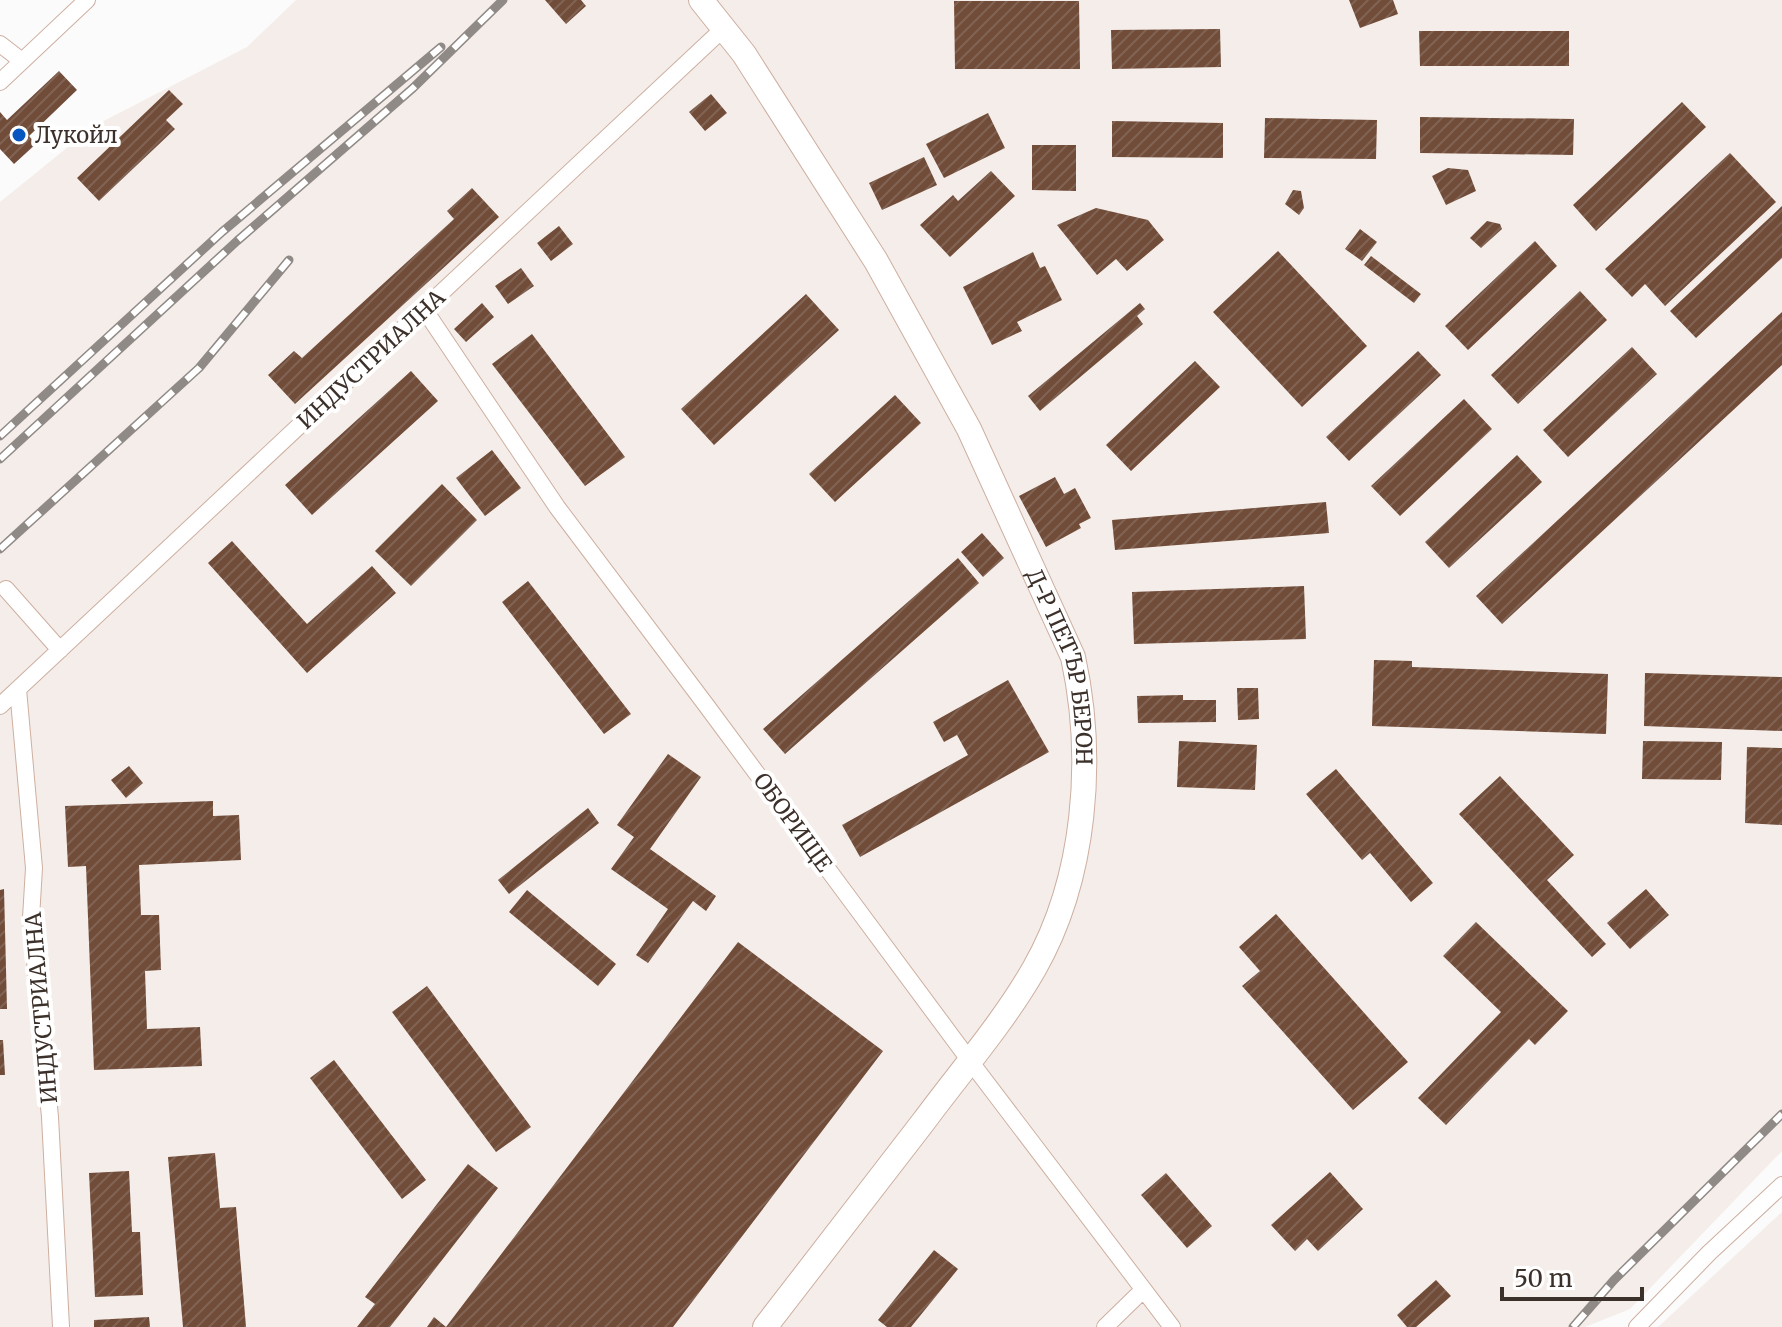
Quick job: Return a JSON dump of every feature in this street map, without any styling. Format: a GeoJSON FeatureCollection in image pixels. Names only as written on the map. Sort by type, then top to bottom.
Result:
{"type":"FeatureCollection","features":[{"type":"Feature","properties":{"kind":"street"},"geometry":{"type":"LineString","coordinates":[[0,82],[87,0]]}},
{"type":"Feature","properties":{"kind":"street","name":"Д-Р ПЕТЪР БЕРОН"},"geometry":{"type":"LineString","coordinates":[[701,0],[744,54],[876,261],[969,429],[1073,657],[1083,726],[1079,841],[1056,922],[1035,968],[970,1061],[765,1327]]}},
{"type":"Feature","properties":{"kind":"street","name":"ИНДУСТРИАЛНА"},"geometry":{"type":"LineString","coordinates":[[0,706],[723,29]]}},
{"type":"Feature","properties":{"kind":"street"},"geometry":{"type":"LineString","coordinates":[[0,44],[22,61]]}},
{"type":"Feature","properties":{"kind":"street","name":"ОБОРИЩЕ"},"geometry":{"type":"LineString","coordinates":[[424,309],[557,507],[1172,1327]]}},
{"type":"Feature","properties":{"kind":"street"},"geometry":{"type":"LineString","coordinates":[[6,589],[60,650]]}},
{"type":"Feature","properties":{"kind":"street","name":"ИНДУСТРИАЛНА"},"geometry":{"type":"LineString","coordinates":[[18,689],[34,868],[31,918],[50,1117],[61,1327]]}},
{"type":"Feature","properties":{"kind":"street"},"geometry":{"type":"LineString","coordinates":[[1637,1327],[1709,1253],[1782,1185]]}},
{"type":"Feature","properties":{"kind":"street"},"geometry":{"type":"LineString","coordinates":[[1105,1327],[1143,1290]]}},
{"type":"Feature","properties":{"kind":"shaded area"},"geometry":{"type":"Polygon","coordinates":[[[296,0],[1782,0],[1782,1151],[1630,1309],[1585,1327],[0,1327],[0,202],[94,126],[247,47],[296,0]]]}},
{"type":"Feature","properties":{"kind":"shaded area"},"geometry":{"type":"Polygon","coordinates":[[[1782,1212],[1782,1327],[1658,1327],[1782,1212]]]}},
{"type":"Feature","properties":{"kind":"building"},"geometry":{"type":"Polygon","coordinates":[[[545,0],[581,0],[586,6],[566,24],[545,0]]]}},
{"type":"Feature","properties":{"kind":"building"},"geometry":{"type":"Polygon","coordinates":[[[1349,0],[1393,0],[1398,14],[1360,28],[1349,0]]]}},
{"type":"Feature","properties":{"kind":"building"},"geometry":{"type":"Polygon","coordinates":[[[954,1],[1079,1],[1080,69],[955,69],[954,1]]]}},
{"type":"Feature","properties":{"kind":"building"},"geometry":{"type":"Polygon","coordinates":[[[1220,29],[1221,67],[1112,69],[1111,30],[1220,29]]]}},
{"type":"Feature","properties":{"kind":"building"},"geometry":{"type":"Polygon","coordinates":[[[1419,31],[1569,31],[1569,66],[1420,66],[1419,31]]]}},
{"type":"Feature","properties":{"kind":"building"},"geometry":{"type":"Polygon","coordinates":[[[59,71],[77,90],[29,136],[36,144],[14,164],[0,149],[0,112],[7,120],[59,71]]]}},
{"type":"Feature","properties":{"kind":"building"},"geometry":{"type":"Polygon","coordinates":[[[169,90],[183,104],[166,120],[175,129],[99,201],[77,178],[169,90]]]}},
{"type":"Feature","properties":{"kind":"building"},"geometry":{"type":"Polygon","coordinates":[[[711,94],[727,113],[705,131],[689,112],[711,94]]]}},
{"type":"Feature","properties":{"kind":"building"},"geometry":{"type":"Polygon","coordinates":[[[1682,102],[1706,127],[1596,231],[1573,205],[1682,102]]]}},
{"type":"Feature","properties":{"kind":"building"},"geometry":{"type":"Polygon","coordinates":[[[988,113],[1005,148],[944,178],[926,144],[988,113]]]}},
{"type":"Feature","properties":{"kind":"building"},"geometry":{"type":"Polygon","coordinates":[[[1420,117],[1574,119],[1573,155],[1420,153],[1420,117]]]}},
{"type":"Feature","properties":{"kind":"building"},"geometry":{"type":"Polygon","coordinates":[[[1265,118],[1377,120],[1376,159],[1264,158],[1265,118]]]}},
{"type":"Feature","properties":{"kind":"building"},"geometry":{"type":"Polygon","coordinates":[[[1112,121],[1223,123],[1223,158],[1112,157],[1112,121]]]}},
{"type":"Feature","properties":{"kind":"building"},"geometry":{"type":"Polygon","coordinates":[[[1032,145],[1076,145],[1076,191],[1032,190],[1032,145]]]}},
{"type":"Feature","properties":{"kind":"building"},"geometry":{"type":"Polygon","coordinates":[[[1730,153],[1776,202],[1665,306],[1645,284],[1632,297],[1605,269],[1730,153]]]}},
{"type":"Feature","properties":{"kind":"building"},"geometry":{"type":"Polygon","coordinates":[[[924,157],[937,185],[882,210],[869,183],[924,157]]]}},
{"type":"Feature","properties":{"kind":"building"},"geometry":{"type":"Polygon","coordinates":[[[1448,168],[1468,170],[1476,191],[1446,205],[1432,176],[1448,168]]]}},
{"type":"Feature","properties":{"kind":"building"},"geometry":{"type":"Polygon","coordinates":[[[991,171],[1015,196],[950,257],[920,225],[953,195],[958,201],[991,171]]]}},
{"type":"Feature","properties":{"kind":"building"},"geometry":{"type":"Polygon","coordinates":[[[472,188],[499,217],[295,404],[268,375],[294,351],[302,358],[454,219],[447,211],[472,188]]]}},
{"type":"Feature","properties":{"kind":"building"},"geometry":{"type":"Polygon","coordinates":[[[1293,190],[1301,191],[1304,208],[1299,215],[1285,204],[1293,190]]]}},
{"type":"Feature","properties":{"kind":"building"},"geometry":{"type":"Polygon","coordinates":[[[1782,206],[1782,258],[1696,338],[1670,311],[1782,206]]]}},
{"type":"Feature","properties":{"kind":"building"},"geometry":{"type":"Polygon","coordinates":[[[1096,208],[1148,220],[1164,240],[1127,271],[1116,259],[1097,275],[1057,225],[1096,208]]]}},
{"type":"Feature","properties":{"kind":"building"},"geometry":{"type":"Polygon","coordinates":[[[1487,221],[1500,224],[1502,229],[1481,248],[1470,238],[1487,221]]]}},
{"type":"Feature","properties":{"kind":"building"},"geometry":{"type":"Polygon","coordinates":[[[559,226],[573,244],[551,261],[537,243],[559,226]]]}},
{"type":"Feature","properties":{"kind":"building"},"geometry":{"type":"Polygon","coordinates":[[[1360,229],[1377,242],[1362,261],[1345,249],[1360,229]]]}},
{"type":"Feature","properties":{"kind":"building"},"geometry":{"type":"Polygon","coordinates":[[[1535,241],[1557,266],[1468,350],[1445,326],[1535,241]]]}},
{"type":"Feature","properties":{"kind":"building"},"geometry":{"type":"Polygon","coordinates":[[[1278,251],[1367,346],[1302,407],[1213,312],[1278,251]]]}},
{"type":"Feature","properties":{"kind":"building"},"geometry":{"type":"Polygon","coordinates":[[[1033,252],[1040,268],[1045,266],[1062,300],[1017,322],[1022,331],[992,345],[963,287],[1033,252]]]}},
{"type":"Feature","properties":{"kind":"building"},"geometry":{"type":"Polygon","coordinates":[[[1371,256],[1421,294],[1414,303],[1364,265],[1371,256]]]}},
{"type":"Feature","properties":{"kind":"building"},"geometry":{"type":"Polygon","coordinates":[[[521,268],[534,286],[508,304],[495,286],[521,268]]]}},
{"type":"Feature","properties":{"kind":"building"},"geometry":{"type":"Polygon","coordinates":[[[1580,291],[1607,320],[1518,404],[1491,375],[1580,291]]]}},
{"type":"Feature","properties":{"kind":"building"},"geometry":{"type":"Polygon","coordinates":[[[806,294],[839,330],[714,445],[681,409],[806,294]]]}},
{"type":"Feature","properties":{"kind":"building"},"geometry":{"type":"Polygon","coordinates":[[[482,303],[494,317],[466,342],[454,329],[482,303]]]}},
{"type":"Feature","properties":{"kind":"building"},"geometry":{"type":"Polygon","coordinates":[[[1140,303],[1145,309],[1137,316],[1143,324],[1040,411],[1028,396],[1140,303]]]}},
{"type":"Feature","properties":{"kind":"building"},"geometry":{"type":"Polygon","coordinates":[[[1782,312],[1782,365],[1502,624],[1476,596],[1782,312]]]}},
{"type":"Feature","properties":{"kind":"building"},"geometry":{"type":"Polygon","coordinates":[[[532,334],[625,457],[585,486],[492,364],[532,334]]]}},
{"type":"Feature","properties":{"kind":"building"},"geometry":{"type":"Polygon","coordinates":[[[1632,347],[1657,374],[1568,457],[1543,430],[1632,347]]]}},
{"type":"Feature","properties":{"kind":"building"},"geometry":{"type":"Polygon","coordinates":[[[1418,351],[1441,375],[1349,461],[1326,437],[1418,351]]]}},
{"type":"Feature","properties":{"kind":"building"},"geometry":{"type":"Polygon","coordinates":[[[1195,361],[1220,387],[1131,471],[1106,445],[1195,361]]]}},
{"type":"Feature","properties":{"kind":"building"},"geometry":{"type":"Polygon","coordinates":[[[411,371],[438,401],[312,515],[285,485],[411,371]]]}},
{"type":"Feature","properties":{"kind":"building"},"geometry":{"type":"Polygon","coordinates":[[[895,395],[921,423],[835,502],[809,474],[895,395]]]}},
{"type":"Feature","properties":{"kind":"building"},"geometry":{"type":"Polygon","coordinates":[[[1464,399],[1492,429],[1400,516],[1371,486],[1464,399]]]}},
{"type":"Feature","properties":{"kind":"building"},"geometry":{"type":"Polygon","coordinates":[[[492,450],[521,488],[485,516],[456,478],[492,450]]]}},
{"type":"Feature","properties":{"kind":"building"},"geometry":{"type":"Polygon","coordinates":[[[1517,455],[1542,482],[1449,568],[1425,542],[1517,455]]]}},
{"type":"Feature","properties":{"kind":"building"},"geometry":{"type":"Polygon","coordinates":[[[1055,477],[1064,494],[1075,488],[1091,518],[1079,524],[1081,528],[1046,547],[1019,496],[1055,477]]]}},
{"type":"Feature","properties":{"kind":"building"},"geometry":{"type":"Polygon","coordinates":[[[442,484],[477,520],[411,586],[375,551],[442,484]]]}},
{"type":"Feature","properties":{"kind":"building"},"geometry":{"type":"Polygon","coordinates":[[[1326,502],[1329,533],[1115,550],[1112,520],[1326,502]]]}},
{"type":"Feature","properties":{"kind":"building"},"geometry":{"type":"Polygon","coordinates":[[[982,533],[1004,558],[983,577],[961,552],[982,533]]]}},
{"type":"Feature","properties":{"kind":"building"},"geometry":{"type":"Polygon","coordinates":[[[232,541],[307,624],[372,566],[396,593],[307,673],[208,563],[232,541]]]}},
{"type":"Feature","properties":{"kind":"building"},"geometry":{"type":"Polygon","coordinates":[[[958,558],[979,583],[785,754],[763,729],[958,558]]]}},
{"type":"Feature","properties":{"kind":"building"},"geometry":{"type":"Polygon","coordinates":[[[528,581],[631,714],[604,734],[502,602],[528,581]]]}},
{"type":"Feature","properties":{"kind":"building"},"geometry":{"type":"Polygon","coordinates":[[[1304,586],[1306,639],[1134,644],[1132,592],[1304,586]]]}},
{"type":"Feature","properties":{"kind":"building"},"geometry":{"type":"Polygon","coordinates":[[[1374,660],[1412,661],[1412,667],[1608,674],[1606,734],[1372,726],[1374,660]]]}},
{"type":"Feature","properties":{"kind":"building"},"geometry":{"type":"Polygon","coordinates":[[[1645,673],[1782,677],[1782,731],[1644,726],[1645,673]]]}},
{"type":"Feature","properties":{"kind":"building"},"geometry":{"type":"Polygon","coordinates":[[[1008,680],[1049,752],[860,857],[842,825],[968,755],[957,735],[944,742],[933,722],[1008,680]]]}},
{"type":"Feature","properties":{"kind":"building"},"geometry":{"type":"Polygon","coordinates":[[[1237,688],[1258,688],[1259,719],[1238,720],[1237,688]]]}},
{"type":"Feature","properties":{"kind":"building"},"geometry":{"type":"Polygon","coordinates":[[[1183,695],[1183,700],[1216,700],[1216,722],[1138,723],[1137,696],[1183,695]]]}},
{"type":"Feature","properties":{"kind":"building"},"geometry":{"type":"Polygon","coordinates":[[[1179,741],[1257,745],[1255,790],[1177,787],[1179,741]]]}},
{"type":"Feature","properties":{"kind":"building"},"geometry":{"type":"Polygon","coordinates":[[[1643,741],[1722,742],[1721,780],[1642,779],[1643,741]]]}},
{"type":"Feature","properties":{"kind":"building"},"geometry":{"type":"Polygon","coordinates":[[[1747,747],[1782,748],[1782,825],[1745,823],[1747,747]]]}},
{"type":"Feature","properties":{"kind":"building"},"geometry":{"type":"Polygon","coordinates":[[[668,754],[701,777],[650,849],[716,896],[706,911],[693,901],[648,963],[636,955],[668,909],[611,869],[634,837],[617,825],[668,754]]]}},
{"type":"Feature","properties":{"kind":"building"},"geometry":{"type":"Polygon","coordinates":[[[129,766],[143,783],[126,798],[111,780],[129,766]]]}},
{"type":"Feature","properties":{"kind":"building"},"geometry":{"type":"Polygon","coordinates":[[[1336,769],[1433,883],[1411,902],[1370,853],[1362,860],[1306,794],[1336,769]]]}},
{"type":"Feature","properties":{"kind":"building"},"geometry":{"type":"Polygon","coordinates":[[[1500,776],[1574,855],[1547,880],[1606,944],[1592,957],[1459,814],[1500,776]]]}},
{"type":"Feature","properties":{"kind":"building"},"geometry":{"type":"Polygon","coordinates":[[[213,801],[213,816],[239,815],[241,860],[139,865],[141,915],[159,915],[161,970],[145,971],[147,1029],[200,1027],[202,1066],[94,1070],[86,866],[68,867],[65,806],[213,801]]]}},
{"type":"Feature","properties":{"kind":"building"},"geometry":{"type":"Polygon","coordinates":[[[588,808],[599,823],[509,894],[498,880],[588,808]]]}},
{"type":"Feature","properties":{"kind":"building"},"geometry":{"type":"Polygon","coordinates":[[[4,889],[7,1009],[0,1009],[0,890],[4,889]]]}},
{"type":"Feature","properties":{"kind":"building"},"geometry":{"type":"Polygon","coordinates":[[[1646,889],[1669,915],[1630,949],[1607,923],[1646,889]]]}},
{"type":"Feature","properties":{"kind":"building"},"geometry":{"type":"Polygon","coordinates":[[[527,890],[616,964],[598,986],[509,912],[527,890]]]}},
{"type":"Feature","properties":{"kind":"building"},"geometry":{"type":"Polygon","coordinates":[[[1276,914],[1408,1062],[1353,1110],[1242,986],[1260,971],[1239,947],[1276,914]]]}},
{"type":"Feature","properties":{"kind":"building"},"geometry":{"type":"Polygon","coordinates":[[[1476,922],[1568,1011],[1535,1045],[1529,1039],[1446,1125],[1418,1098],[1501,1012],[1443,956],[1476,922]]]}},
{"type":"Feature","properties":{"kind":"building"},"geometry":{"type":"Polygon","coordinates":[[[738,942],[883,1051],[673,1327],[446,1327],[738,942]]]}},
{"type":"Feature","properties":{"kind":"building"},"geometry":{"type":"Polygon","coordinates":[[[427,986],[531,1127],[496,1152],[392,1012],[427,986]]]}},
{"type":"Feature","properties":{"kind":"building"},"geometry":{"type":"Polygon","coordinates":[[[0,1040],[3,1040],[5,1075],[0,1075],[0,1040]]]}},
{"type":"Feature","properties":{"kind":"building"},"geometry":{"type":"Polygon","coordinates":[[[334,1060],[426,1180],[402,1199],[310,1078],[334,1060]]]}},
{"type":"Feature","properties":{"kind":"building"},"geometry":{"type":"Polygon","coordinates":[[[215,1153],[220,1208],[236,1207],[246,1327],[183,1327],[168,1157],[215,1153]]]}},
{"type":"Feature","properties":{"kind":"building"},"geometry":{"type":"Polygon","coordinates":[[[468,1164],[498,1188],[390,1327],[357,1327],[375,1304],[365,1297],[468,1164]]]}},
{"type":"Feature","properties":{"kind":"building"},"geometry":{"type":"Polygon","coordinates":[[[129,1171],[132,1232],[140,1232],[143,1295],[95,1297],[89,1173],[129,1171]]]}},
{"type":"Feature","properties":{"kind":"building"},"geometry":{"type":"Polygon","coordinates":[[[1330,1172],[1363,1209],[1318,1251],[1307,1239],[1295,1251],[1271,1225],[1330,1172]]]}},
{"type":"Feature","properties":{"kind":"building"},"geometry":{"type":"Polygon","coordinates":[[[1166,1173],[1212,1226],[1187,1248],[1141,1195],[1166,1173]]]}},
{"type":"Feature","properties":{"kind":"building"},"geometry":{"type":"Polygon","coordinates":[[[934,1250],[958,1269],[911,1327],[887,1327],[878,1320],[934,1250]]]}},
{"type":"Feature","properties":{"kind":"building"},"geometry":{"type":"Polygon","coordinates":[[[1436,1280],[1451,1296],[1416,1327],[1407,1327],[1397,1315],[1436,1280]]]}},
{"type":"Feature","properties":{"kind":"building"},"geometry":{"type":"Polygon","coordinates":[[[149,1317],[150,1327],[94,1327],[94,1320],[149,1317]]]}},
{"type":"Feature","properties":{"kind":"building"},"geometry":{"type":"Polygon","coordinates":[[[434,1317],[446,1327],[427,1327],[434,1317]]]}},
{"type":"Feature","properties":{"kind":"railway"},"geometry":{"type":"LineString","coordinates":[[0,459],[237,241],[413,88],[503,0]]}},
{"type":"Feature","properties":{"kind":"railway"},"geometry":{"type":"LineString","coordinates":[[0,436],[222,232],[441,47]]}},
{"type":"Feature","properties":{"kind":"railway"},"geometry":{"type":"LineString","coordinates":[[0,549],[199,368],[289,260]]}},
{"type":"Feature","properties":{"kind":"railway"},"geometry":{"type":"LineString","coordinates":[[1573,1327],[1614,1280],[1782,1114]]}},
{"type":"Feature","properties":{"kind":"place","name":"Лукойл"},"geometry":{"type":"Point","coordinates":[19,135]}}]}
